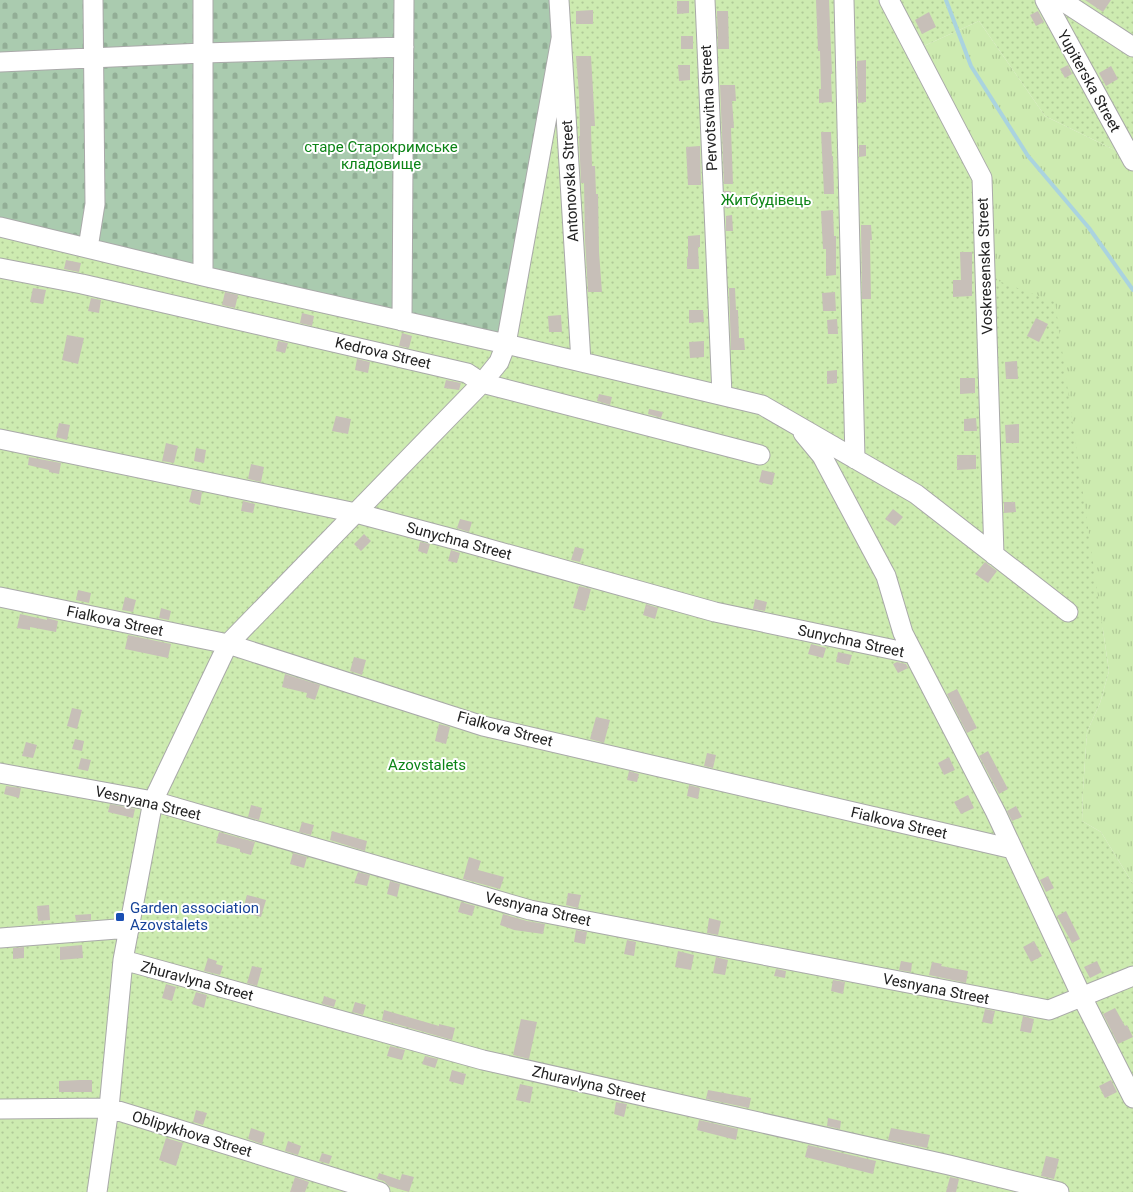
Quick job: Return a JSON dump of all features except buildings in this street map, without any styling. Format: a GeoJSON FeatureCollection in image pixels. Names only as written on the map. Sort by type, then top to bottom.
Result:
{"type":"FeatureCollection","features":[{"type":"Feature","properties":{"kind":"street"},"geometry":{"type":"LineString","coordinates":[[88,248],[95,204],[93,0]]}},
{"type":"Feature","properties":{"kind":"street"},"geometry":{"type":"LineString","coordinates":[[203,0],[203,276]]}},
{"type":"Feature","properties":{"kind":"street"},"geometry":{"type":"LineString","coordinates":[[402,321],[404,0]]}},
{"type":"Feature","properties":{"kind":"street","name":"Antonovska Street"},"geometry":{"type":"LineString","coordinates":[[559,0],[581,362]]}},
{"type":"Feature","properties":{"kind":"street","name":"Pervotsvitna Street"},"geometry":{"type":"LineString","coordinates":[[704,0],[722,395]]}},
{"type":"Feature","properties":{"kind":"street"},"geometry":{"type":"LineString","coordinates":[[844,0],[855,459]]}},
{"type":"Feature","properties":{"kind":"street","name":"Voskresenska Street"},"geometry":{"type":"LineString","coordinates":[[889,0],[982,178],[994,555]]}},
{"type":"Feature","properties":{"kind":"street","name":"Yupiterska Street"},"geometry":{"type":"LineString","coordinates":[[1045,0],[1133,161]]}},
{"type":"Feature","properties":{"kind":"street"},"geometry":{"type":"LineString","coordinates":[[1061,0],[1133,47]]}},
{"type":"Feature","properties":{"kind":"street"},"geometry":{"type":"LineString","coordinates":[[97,1192],[109,1108],[123,960],[154,801],[228,644],[482,383],[499,362],[506,344],[561,39]]}},
{"type":"Feature","properties":{"kind":"street"},"geometry":{"type":"LineString","coordinates":[[0,62],[404,47]]}},
{"type":"Feature","properties":{"kind":"street"},"geometry":{"type":"LineString","coordinates":[[0,227],[203,276],[506,344],[762,405],[916,494],[1068,612]]}},
{"type":"Feature","properties":{"kind":"street","name":"Kedrova Street"},"geometry":{"type":"LineString","coordinates":[[0,268],[82,284],[467,373],[482,383],[760,455]]}},
{"type":"Feature","properties":{"kind":"street"},"geometry":{"type":"LineString","coordinates":[[796,425],[822,456],[886,576],[903,633],[996,813],[1082,997],[1133,1098]]}},
{"type":"Feature","properties":{"kind":"street","name":"Sunychna Street"},"geometry":{"type":"LineString","coordinates":[[0,439],[356,513],[714,612],[914,654]]}},
{"type":"Feature","properties":{"kind":"street","name":"Fialkova Street"},"geometry":{"type":"LineString","coordinates":[[0,597],[228,644],[483,726],[1013,849]]}},
{"type":"Feature","properties":{"kind":"street","name":"Vesnyana Street"},"geometry":{"type":"LineString","coordinates":[[0,773],[154,801],[530,910],[1049,1010],[1133,976]]}},
{"type":"Feature","properties":{"kind":"street"},"geometry":{"type":"LineString","coordinates":[[0,938],[130,928]]}},
{"type":"Feature","properties":{"kind":"street","name":"Zhuravlyna Street"},"geometry":{"type":"LineString","coordinates":[[123,960],[483,1060],[1059,1192]]}},
{"type":"Feature","properties":{"kind":"street","name":"Oblipykhova Street"},"geometry":{"type":"LineString","coordinates":[[0,1109],[109,1108],[380,1192]]}},
{"type":"Feature","properties":{"kind":"green space","name":"старе Старокримське кладовище"},"geometry":{"type":"Polygon","coordinates":[[[0,0],[559,0],[506,344],[0,227],[0,0]]]}},
{"type":"Feature","properties":{"kind":"green space","name":"Azovstalets"},"geometry":{"type":"Polygon","coordinates":[[[559,0],[1133,0],[1133,161],[1131,158],[1045,116],[979,21],[915,50],[982,178],[985,276],[1055,302],[1109,671],[1100,703],[1087,732],[1082,821],[1101,832],[1133,884],[1133,1192],[0,1192],[0,227],[506,344],[559,0]]]}},
{"type":"Feature","properties":{"kind":"green space"},"geometry":{"type":"Polygon","coordinates":[[[979,21],[1045,116],[1131,158],[1133,161],[1133,884],[1101,832],[1082,821],[1087,732],[1100,703],[1109,671],[1103,630],[985,276],[915,50],[979,21]]]}},
{"type":"Feature","properties":{"kind":"waterway"},"geometry":{"type":"LineString","coordinates":[[946,0],[971,66],[1028,156],[1089,228],[1133,290]]}},
{"type":"Feature","properties":{"kind":"place","name":"Garden association Azovstalets"},"geometry":{"type":"Point","coordinates":[120,917]}},
{"type":"Feature","properties":{"kind":"park label","name":"Житбудівець"},"geometry":{"type":"Point","coordinates":[766,200]}}]}
